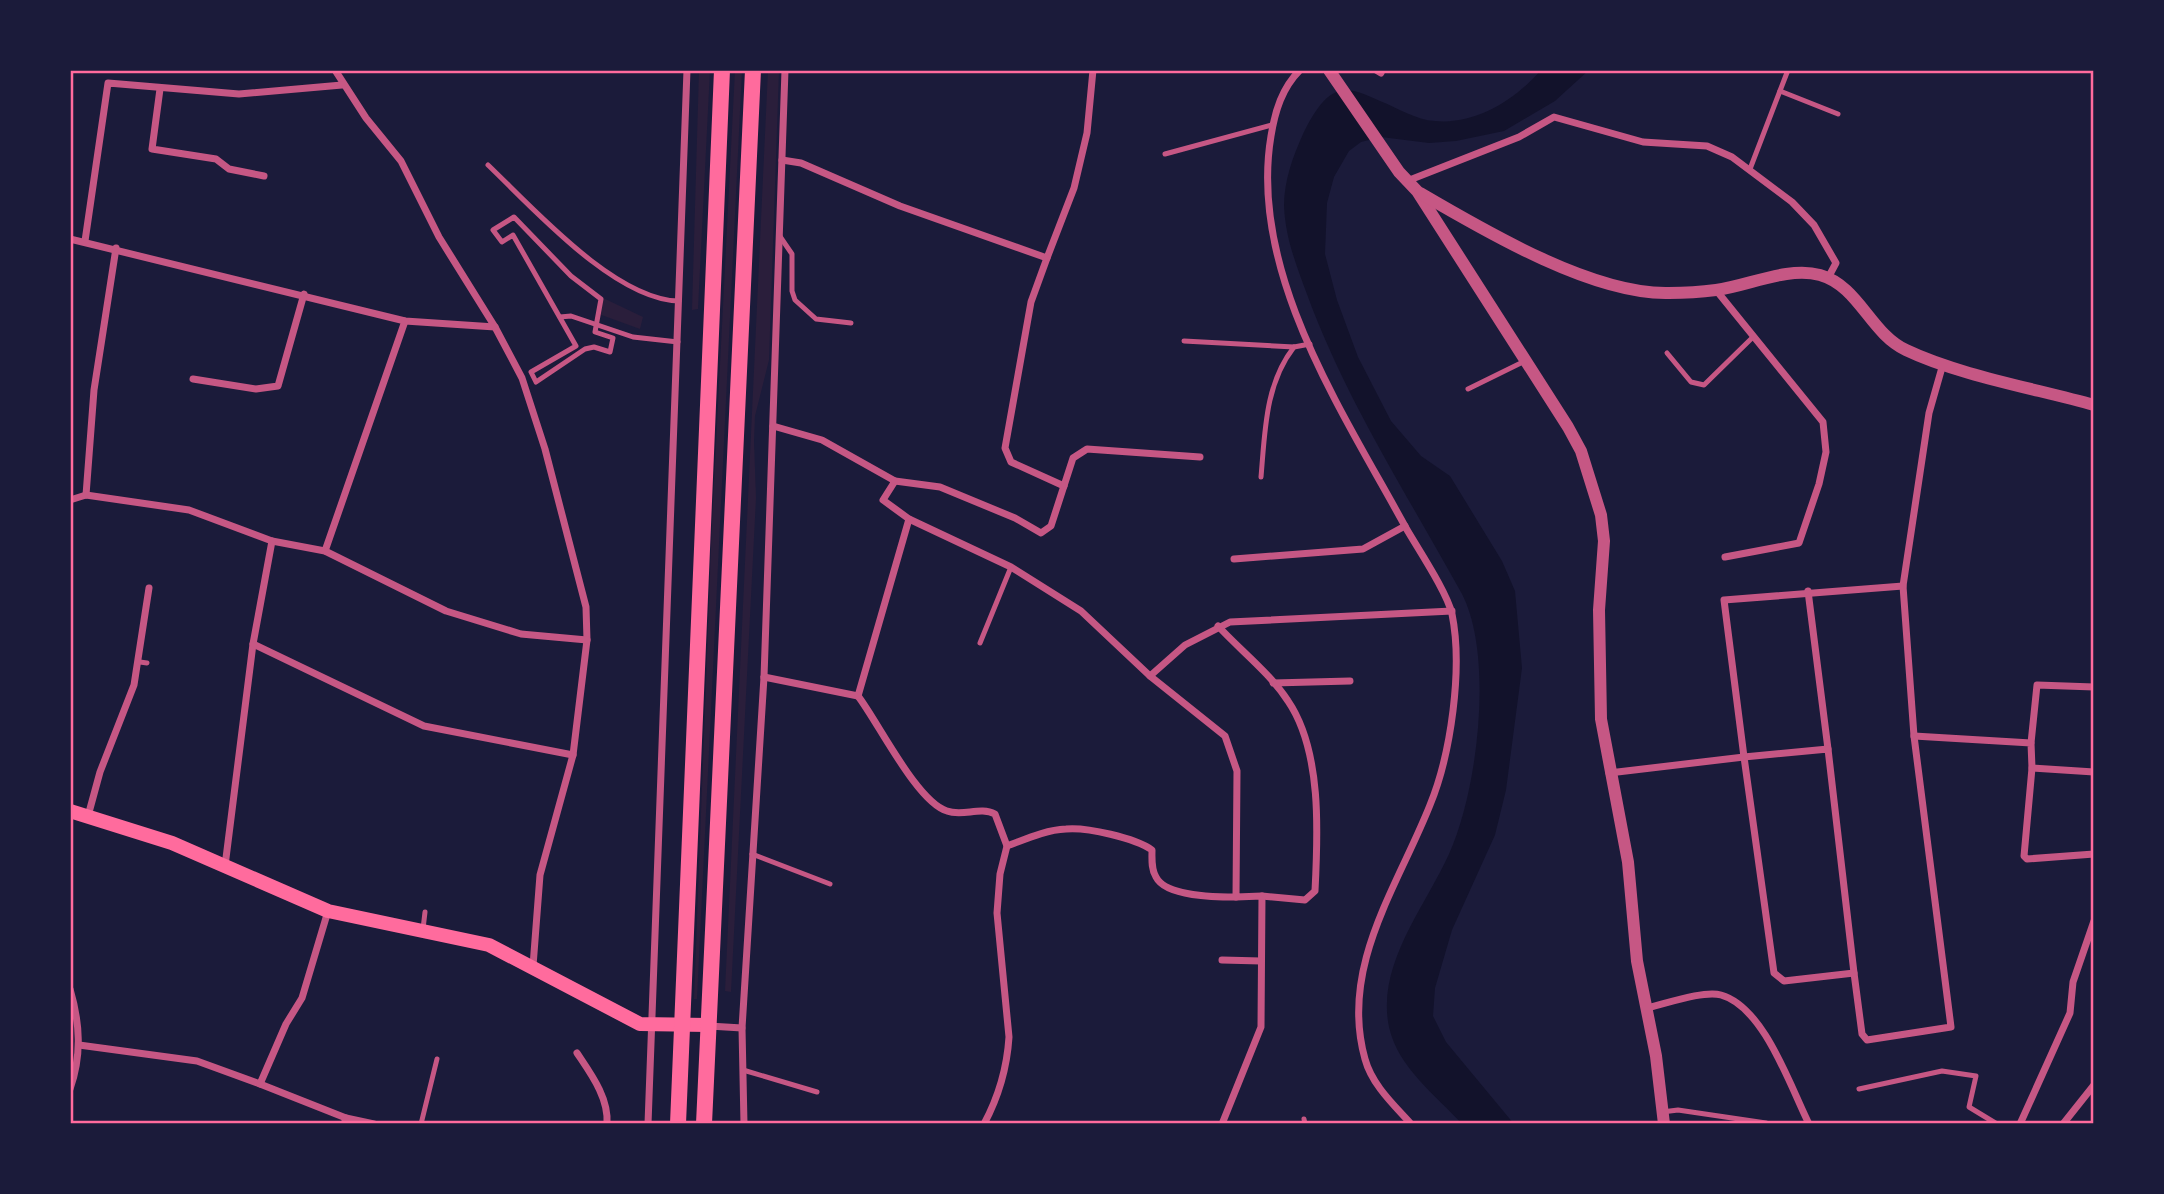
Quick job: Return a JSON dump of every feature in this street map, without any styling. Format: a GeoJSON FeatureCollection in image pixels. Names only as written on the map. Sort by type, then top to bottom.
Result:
{"type":"FeatureCollection","features":[{"type":"Feature","properties":{"kind":"highway"},"geometry":{"type":"LineString","coordinates":[[678,1124],[722,70]]}},
{"type":"Feature","properties":{"kind":"highway"},"geometry":{"type":"LineString","coordinates":[[704,1124],[753,70]]}},
{"type":"Feature","properties":{"kind":"main road"},"geometry":{"type":"LineString","coordinates":[[70,811],[172,844],[328,911],[489,945],[533,966],[628,1020],[652,1024],[708,1026]]}},
{"type":"Feature","properties":{"kind":"street"},"geometry":{"type":"LineString","coordinates":[[335,70],[342,85],[401,161],[439,237],[495,327],[532,402],[586,607],[587,640],[573,755],[540,875],[533,966]]}},
{"type":"Feature","properties":{"kind":"street"},"geometry":{"type":"LineString","coordinates":[[648,1124],[687,70]]}},
{"type":"Feature","properties":{"kind":"street"},"geometry":{"type":"LineString","coordinates":[[744,1124],[742,1028],[764,677],[785,70]]}},
{"type":"Feature","properties":{"kind":"street"},"geometry":{"type":"LineString","coordinates":[[1064,486],[1012,462],[1005,448],[1031,302],[1074,188],[1087,133],[1093,70]]}},
{"type":"Feature","properties":{"kind":"street"},"geometry":{"type":"LineString","coordinates":[[1300,70],[1285,85],[1272,125],[1266,176],[1271,219],[1289,295],[1310,344],[1452,611],[1455,652],[1452,711],[1444,757],[1431,803],[1371,934],[1360,986],[1365,1059],[1382,1092],[1411,1124]]}},
{"type":"Feature","properties":{"kind":"street"},"geometry":{"type":"LineString","coordinates":[[1329,70],[1389,159],[1417,191],[1581,451],[1601,515],[1604,541],[1598,610],[1599,697],[1609,773],[1628,863],[1637,961],[1663,1118]]}},
{"type":"Feature","properties":{"kind":"street"},"geometry":{"type":"LineString","coordinates":[[85,241],[108,83],[239,94],[342,85]]}},
{"type":"Feature","properties":{"kind":"street"},"geometry":{"type":"LineString","coordinates":[[160,89],[152,149],[216,159],[229,169],[264,176]]}},
{"type":"Feature","properties":{"kind":"street"},"geometry":{"type":"LineString","coordinates":[[1407,181],[1519,137],[1554,117],[1643,142],[1707,146],[1750,169],[1792,202],[1814,225],[1836,263],[1828,278]]}},
{"type":"Feature","properties":{"kind":"street"},"geometry":{"type":"LineString","coordinates":[[782,160],[801,163],[901,206],[1047,258]]}},
{"type":"Feature","properties":{"kind":"street"},"geometry":{"type":"LineString","coordinates":[[1417,191],[1497,238],[1549,261],[1613,284],[1665,293],[1716,290],[1797,273],[1828,278],[1846,291],[1879,332],[1905,349],[1943,363],[2094,405]]}},
{"type":"Feature","properties":{"kind":"street"},"geometry":{"type":"LineString","coordinates":[[70,239],[304,294],[405,321],[495,327]]}},
{"type":"Feature","properties":{"kind":"street"},"geometry":{"type":"LineString","coordinates":[[86,495],[94,390],[116,248]]}},
{"type":"Feature","properties":{"kind":"street"},"geometry":{"type":"LineString","coordinates":[[1716,290],[1823,422],[1826,452],[1819,484],[1799,542],[1725,556]]}},
{"type":"Feature","properties":{"kind":"street"},"geometry":{"type":"LineString","coordinates":[[193,379],[256,389],[278,386],[304,294]]}},
{"type":"Feature","properties":{"kind":"street"},"geometry":{"type":"LineString","coordinates":[[326,551],[405,321]]}},
{"type":"Feature","properties":{"kind":"street"},"geometry":{"type":"LineString","coordinates":[[1808,591],[1862,1034],[1867,1040],[1951,1027],[1914,736],[1903,586],[1928,413],[1943,363]]}},
{"type":"Feature","properties":{"kind":"street"},"geometry":{"type":"LineString","coordinates":[[773,426],[822,440],[895,481],[940,487],[1015,518],[1041,533],[1051,526],[1073,458],[1087,449],[1200,457]]}},
{"type":"Feature","properties":{"kind":"street"},"geometry":{"type":"LineString","coordinates":[[895,481],[883,500],[909,519],[1011,568],[1081,611],[1150,676],[1225,736],[1233,754],[1237,780],[1236,897]]}},
{"type":"Feature","properties":{"kind":"street"},"geometry":{"type":"LineString","coordinates":[[70,500],[86,495],[189,510],[272,541],[326,551],[446,611],[521,634],[587,640]]}},
{"type":"Feature","properties":{"kind":"street"},"geometry":{"type":"LineString","coordinates":[[858,696],[909,519]]}},
{"type":"Feature","properties":{"kind":"street"},"geometry":{"type":"LineString","coordinates":[[1234,559],[1363,549],[1405,526]]}},
{"type":"Feature","properties":{"kind":"street"},"geometry":{"type":"LineString","coordinates":[[225,866],[253,644],[272,541]]}},
{"type":"Feature","properties":{"kind":"street"},"geometry":{"type":"LineString","coordinates":[[1854,973],[1784,981],[1774,973],[1724,600],[1808,591],[1903,586]]}},
{"type":"Feature","properties":{"kind":"street"},"geometry":{"type":"LineString","coordinates":[[87,817],[100,772],[122,722],[143,663],[149,588]]}},
{"type":"Feature","properties":{"kind":"street"},"geometry":{"type":"LineString","coordinates":[[1150,676],[1185,645],[1230,622],[1452,611]]}},
{"type":"Feature","properties":{"kind":"street"},"geometry":{"type":"LineString","coordinates":[[1007,846],[1039,834],[1069,828],[1140,842],[1152,849],[1153,871],[1157,881],[1169,889],[1205,897],[1262,896],[1306,900],[1311,897],[1315,891],[1318,845],[1315,778],[1298,722],[1289,701],[1218,626]]}},
{"type":"Feature","properties":{"kind":"street"},"geometry":{"type":"LineString","coordinates":[[253,644],[424,726],[573,755]]}},
{"type":"Feature","properties":{"kind":"street"},"geometry":{"type":"LineString","coordinates":[[764,677],[858,696],[875,718],[892,751],[931,800],[945,811],[988,810],[995,814],[1007,846],[1000,874],[997,913],[1009,1037],[1008,1055],[996,1102],[984,1124]]}},
{"type":"Feature","properties":{"kind":"street"},"geometry":{"type":"LineString","coordinates":[[1273,683],[1350,681]]}},
{"type":"Feature","properties":{"kind":"street"},"geometry":{"type":"LineString","coordinates":[[2094,687],[2037,685],[2024,856],[2028,859],[2094,854]]}},
{"type":"Feature","properties":{"kind":"street"},"geometry":{"type":"LineString","coordinates":[[1914,736],[2031,743]]}},
{"type":"Feature","properties":{"kind":"street"},"geometry":{"type":"LineString","coordinates":[[1609,773],[1828,749]]}},
{"type":"Feature","properties":{"kind":"street"},"geometry":{"type":"LineString","coordinates":[[2032,768],[2094,772]]}},
{"type":"Feature","properties":{"kind":"street"},"geometry":{"type":"LineString","coordinates":[[1222,1124],[1261,1027],[1262,896]]}},
{"type":"Feature","properties":{"kind":"street"},"geometry":{"type":"LineString","coordinates":[[260,1084],[286,1024],[302,998],[328,911]]}},
{"type":"Feature","properties":{"kind":"street"},"geometry":{"type":"LineString","coordinates":[[2020,1124],[2070,1013],[2073,982],[2094,921]]}},
{"type":"Feature","properties":{"kind":"street"},"geometry":{"type":"LineString","coordinates":[[1223,960],[1261,961]]}},
{"type":"Feature","properties":{"kind":"street"},"geometry":{"type":"LineString","coordinates":[[70,989],[79,1018],[79,1045],[70,1089]]}},
{"type":"Feature","properties":{"kind":"street"},"geometry":{"type":"LineString","coordinates":[[1647,1009],[1709,994],[1720,994],[1737,1002],[1758,1021],[1809,1124]]}},
{"type":"Feature","properties":{"kind":"street"},"geometry":{"type":"LineString","coordinates":[[708,1026],[742,1028]]}},
{"type":"Feature","properties":{"kind":"street"},"geometry":{"type":"LineString","coordinates":[[79,1045],[197,1061],[260,1084],[345,1121],[374,1124]]}},
{"type":"Feature","properties":{"kind":"street"},"geometry":{"type":"LineString","coordinates":[[576,1053],[593,1076],[608,1111],[607,1124]]}},
{"type":"Feature","properties":{"kind":"street"},"geometry":{"type":"LineString","coordinates":[[2063,1124],[2094,1085]]}},
{"type":"Feature","properties":{"kind":"lane"},"geometry":{"type":"LineString","coordinates":[[1750,169],[1788,70]]}},
{"type":"Feature","properties":{"kind":"lane"},"geometry":{"type":"LineString","coordinates":[[1780,91],[1838,114]]}},
{"type":"Feature","properties":{"kind":"lane"},"geometry":{"type":"LineString","coordinates":[[1165,154],[1272,125]]}},
{"type":"Feature","properties":{"kind":"lane"},"geometry":{"type":"LineString","coordinates":[[488,165],[567,242],[636,289],[665,301],[680,301]]}},
{"type":"Feature","properties":{"kind":"lane"},"geometry":{"type":"LineString","coordinates":[[514,216],[571,276],[601,299],[594,325],[595,332],[613,338],[610,352],[594,347],[585,349],[536,382],[531,372],[576,346],[560,317],[513,235],[502,242],[493,230],[514,216]]}},
{"type":"Feature","properties":{"kind":"lane"},"geometry":{"type":"LineString","coordinates":[[779,235],[792,254],[792,291],[795,300],[816,320],[851,323]]}},
{"type":"Feature","properties":{"kind":"lane"},"geometry":{"type":"LineString","coordinates":[[560,317],[570,316],[634,337],[678,342]]}},
{"type":"Feature","properties":{"kind":"lane"},"geometry":{"type":"LineString","coordinates":[[1667,353],[1691,382],[1703,385],[1753,337]]}},
{"type":"Feature","properties":{"kind":"lane"},"geometry":{"type":"LineString","coordinates":[[1184,341],[1294,347],[1310,344]]}},
{"type":"Feature","properties":{"kind":"lane"},"geometry":{"type":"LineString","coordinates":[[1261,477],[1272,390],[1286,358],[1294,347]]}},
{"type":"Feature","properties":{"kind":"lane"},"geometry":{"type":"LineString","coordinates":[[1468,389],[1525,361]]}},
{"type":"Feature","properties":{"kind":"lane"},"geometry":{"type":"LineString","coordinates":[[980,643],[1011,568]]}},
{"type":"Feature","properties":{"kind":"lane"},"geometry":{"type":"LineString","coordinates":[[752,854],[830,884]]}},
{"type":"Feature","properties":{"kind":"lane"},"geometry":{"type":"LineString","coordinates":[[422,930],[425,912]]}},
{"type":"Feature","properties":{"kind":"lane"},"geometry":{"type":"LineString","coordinates":[[421,1124],[437,1059]]}},
{"type":"Feature","properties":{"kind":"lane"},"geometry":{"type":"LineString","coordinates":[[743,1070],[817,1092]]}},
{"type":"Feature","properties":{"kind":"lane"},"geometry":{"type":"LineString","coordinates":[[1859,1089],[1941,1071],[1976,1076],[1969,1107],[1997,1124]]}},
{"type":"Feature","properties":{"kind":"lane"},"geometry":{"type":"LineString","coordinates":[[1663,1118],[1678,1110],[1766,1124]]}},
{"type":"Feature","properties":{"kind":"shaded area"},"geometry":{"type":"Polygon","coordinates":[[[699,70],[710,70],[698,309],[692,310],[699,70]]]}},
{"type":"Feature","properties":{"kind":"shaded area"},"geometry":{"type":"Polygon","coordinates":[[[735,70],[742,70],[697,999],[694,999],[712,522],[735,70]]]}},
{"type":"Feature","properties":{"kind":"shaded area"},"geometry":{"type":"Polygon","coordinates":[[[768,70],[779,70],[769,360],[755,416],[756,498],[731,992],[725,991],[768,70]]]}},
{"type":"Feature","properties":{"kind":"shaded area"},"geometry":{"type":"Polygon","coordinates":[[[1541,70],[1589,70],[1555,101],[1504,131],[1456,141],[1429,143],[1381,137],[1361,142],[1349,151],[1334,177],[1327,203],[1325,254],[1337,300],[1358,357],[1391,421],[1421,456],[1450,476],[1502,561],[1515,591],[1522,668],[1506,790],[1495,835],[1452,930],[1435,988],[1433,1016],[1446,1042],[1514,1124],[1462,1124],[1409,1068],[1394,1042],[1389,1027],[1387,1004],[1396,959],[1449,854],[1468,795],[1480,687],[1478,652],[1472,620],[1462,594],[1379,448],[1324,336],[1292,252],[1284,196],[1290,169],[1303,134],[1318,108],[1334,93],[1345,90],[1356,92],[1421,118],[1450,121],[1480,115],[1494,108],[1519,91],[1541,70]]]}},
{"type":"Feature","properties":{"kind":"shaded area"},"geometry":{"type":"Polygon","coordinates":[[[601,297],[643,317],[640,329],[596,313],[601,297]]]}}]}
